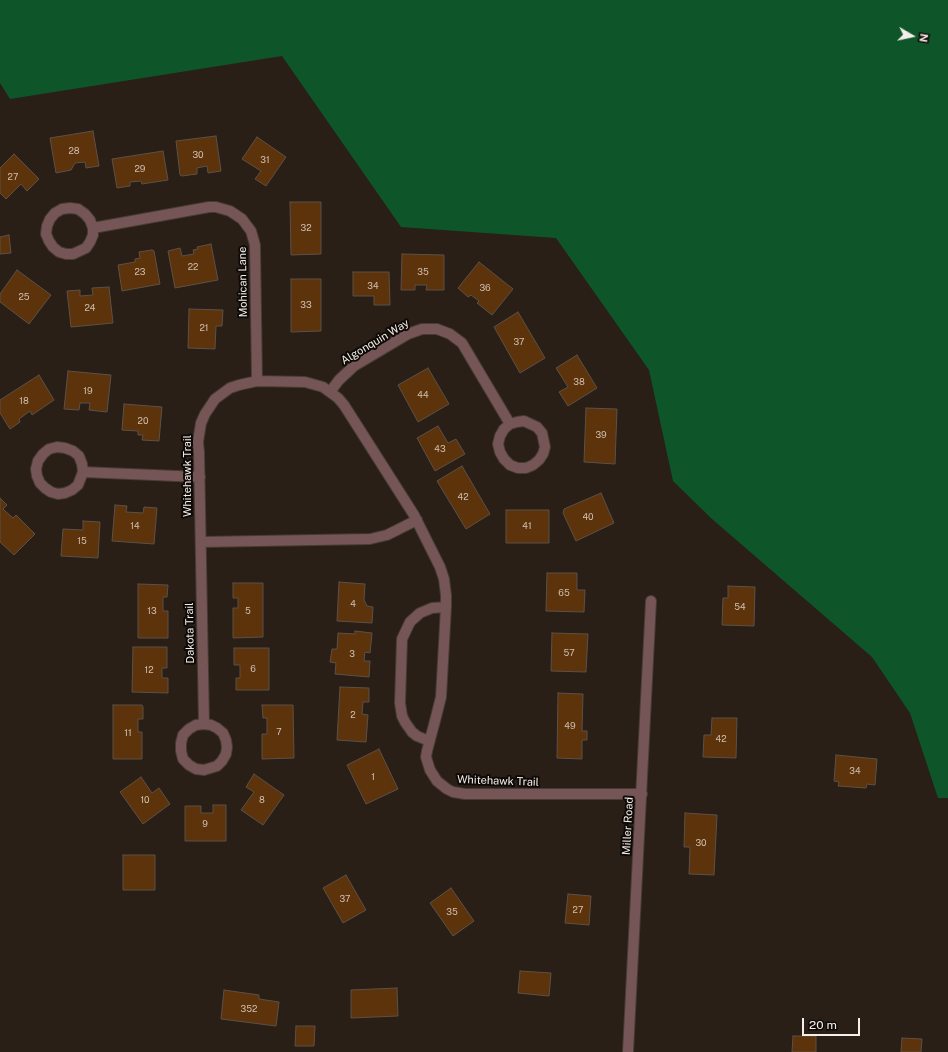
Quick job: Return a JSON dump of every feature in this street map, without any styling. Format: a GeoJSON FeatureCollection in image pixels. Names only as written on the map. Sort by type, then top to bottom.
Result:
{"type":"FeatureCollection","features":[{"type":"Feature","properties":{"kind":"street","name":"Mohican Lane"},"geometry":{"type":"LineString","coordinates":[[93,228],[209,207],[216,207],[230,211],[242,219],[251,231],[255,245],[257,381]]}},
{"type":"Feature","properties":{"kind":"street"},"geometry":{"type":"LineString","coordinates":[[62,209],[78,209],[90,220],[93,228],[93,235],[86,248],[73,254],[59,252],[53,247],[46,234],[50,219],[55,213],[62,209]]}},
{"type":"Feature","properties":{"kind":"street","name":"Algonquin Way"},"geometry":{"type":"LineString","coordinates":[[330,392],[339,380],[354,366],[408,334],[422,329],[436,329],[450,334],[462,343],[510,424]]}},
{"type":"Feature","properties":{"kind":"street","name":"Whitehawk Trail"},"geometry":{"type":"LineString","coordinates":[[201,542],[199,432],[209,406],[215,399],[230,388],[248,382],[305,382],[323,387],[344,405],[417,520],[440,567],[444,579],[446,607],[441,697],[426,758],[430,770],[437,781],[452,792],[465,794],[642,794]]}},
{"type":"Feature","properties":{"kind":"street"},"geometry":{"type":"LineString","coordinates":[[524,421],[537,427],[542,433],[545,447],[543,454],[533,465],[526,468],[518,468],[510,465],[502,456],[498,444],[504,429],[510,424],[524,421]]}},
{"type":"Feature","properties":{"kind":"street"},"geometry":{"type":"LineString","coordinates":[[57,447],[69,449],[79,456],[83,472],[78,485],[72,490],[58,494],[45,488],[37,476],[36,469],[38,461],[43,454],[50,449],[57,447]]}},
{"type":"Feature","properties":{"kind":"street"},"geometry":{"type":"LineString","coordinates":[[83,472],[200,477]]}},
{"type":"Feature","properties":{"kind":"street"},"geometry":{"type":"LineString","coordinates":[[201,542],[370,539],[387,535],[417,520]]}},
{"type":"Feature","properties":{"kind":"street","name":"Dakota Trail"},"geometry":{"type":"LineString","coordinates":[[201,542],[204,724]]}},
{"type":"Feature","properties":{"kind":"street","name":"Miller Road"},"geometry":{"type":"LineString","coordinates":[[628,1052],[651,600]]}},
{"type":"Feature","properties":{"kind":"street"},"geometry":{"type":"LineString","coordinates":[[429,741],[412,732],[404,722],[402,716],[400,703],[402,639],[410,622],[420,613],[432,608],[446,607]]}},
{"type":"Feature","properties":{"kind":"street"},"geometry":{"type":"LineString","coordinates":[[204,724],[211,725],[223,733],[227,747],[226,754],[222,761],[217,766],[204,770],[196,769],[189,765],[184,759],[181,751],[183,735],[188,729],[196,725],[204,724]]}},
{"type":"Feature","properties":{"kind":"green space"},"geometry":{"type":"Polygon","coordinates":[[[0,0],[948,0],[948,798],[938,798],[910,713],[872,657],[712,519],[673,481],[649,370],[556,238],[401,227],[282,56],[10,99],[0,83],[0,0]]]}},
{"type":"Feature","properties":{"kind":"building"},"geometry":{"type":"Polygon","coordinates":[[[93,131],[99,166],[86,168],[85,162],[75,163],[71,170],[56,173],[50,138],[93,131]]]}},
{"type":"Feature","properties":{"kind":"building"},"geometry":{"type":"Polygon","coordinates":[[[216,136],[221,171],[208,173],[207,166],[197,168],[197,174],[180,175],[176,141],[216,136]]]}},
{"type":"Feature","properties":{"kind":"building"},"geometry":{"type":"Polygon","coordinates":[[[257,137],[286,157],[266,186],[255,179],[261,171],[242,159],[257,137]]]}},
{"type":"Feature","properties":{"kind":"building"},"geometry":{"type":"Polygon","coordinates":[[[163,151],[168,180],[142,184],[141,181],[130,182],[130,186],[117,188],[112,159],[163,151]]]}},
{"type":"Feature","properties":{"kind":"building"},"geometry":{"type":"Polygon","coordinates":[[[14,154],[39,179],[27,191],[21,184],[6,199],[0,193],[0,168],[14,154]]]}},
{"type":"Feature","properties":{"kind":"building"},"geometry":{"type":"Polygon","coordinates":[[[290,202],[321,202],[321,254],[291,255],[290,202]]]}},
{"type":"Feature","properties":{"kind":"building"},"geometry":{"type":"Polygon","coordinates":[[[9,235],[11,253],[0,254],[0,237],[9,235]]]}},
{"type":"Feature","properties":{"kind":"building"},"geometry":{"type":"Polygon","coordinates":[[[211,244],[218,280],[175,288],[168,251],[180,248],[182,256],[194,254],[193,250],[198,249],[197,247],[211,244]]]}},
{"type":"Feature","properties":{"kind":"building"},"geometry":{"type":"Polygon","coordinates":[[[154,251],[160,284],[122,291],[118,265],[135,262],[135,259],[140,258],[139,252],[154,251]]]}},
{"type":"Feature","properties":{"kind":"building"},"geometry":{"type":"Polygon","coordinates":[[[402,254],[444,255],[444,290],[426,290],[427,285],[415,285],[415,290],[401,290],[402,254]]]}},
{"type":"Feature","properties":{"kind":"building"},"geometry":{"type":"Polygon","coordinates":[[[479,262],[513,289],[492,315],[477,303],[479,301],[471,295],[468,297],[458,288],[479,262]]]}},
{"type":"Feature","properties":{"kind":"building"},"geometry":{"type":"Polygon","coordinates":[[[17,270],[51,295],[29,324],[0,302],[0,294],[17,270]]]}},
{"type":"Feature","properties":{"kind":"building"},"geometry":{"type":"Polygon","coordinates":[[[353,272],[389,272],[390,305],[374,305],[374,296],[353,296],[353,272]]]}},
{"type":"Feature","properties":{"kind":"building"},"geometry":{"type":"Polygon","coordinates":[[[291,279],[321,279],[321,331],[291,332],[291,279]]]}},
{"type":"Feature","properties":{"kind":"building"},"geometry":{"type":"Polygon","coordinates":[[[109,287],[113,323],[71,327],[67,291],[80,290],[80,296],[93,295],[92,288],[109,287]]]}},
{"type":"Feature","properties":{"kind":"building"},"geometry":{"type":"Polygon","coordinates":[[[189,309],[223,310],[222,326],[216,326],[215,349],[188,348],[189,309]]]}},
{"type":"Feature","properties":{"kind":"building"},"geometry":{"type":"Polygon","coordinates":[[[518,312],[545,358],[520,373],[494,327],[518,312]]]}},
{"type":"Feature","properties":{"kind":"building"},"geometry":{"type":"Polygon","coordinates":[[[577,355],[597,388],[568,406],[559,392],[568,387],[556,368],[577,355]]]}},
{"type":"Feature","properties":{"kind":"building"},"geometry":{"type":"Polygon","coordinates":[[[428,368],[449,404],[418,422],[398,385],[428,368]]]}},
{"type":"Feature","properties":{"kind":"building"},"geometry":{"type":"Polygon","coordinates":[[[68,371],[111,375],[107,412],[89,410],[90,403],[80,403],[79,410],[64,409],[68,371]]]}},
{"type":"Feature","properties":{"kind":"building"},"geometry":{"type":"Polygon","coordinates":[[[39,375],[54,400],[32,415],[30,411],[19,419],[20,422],[10,429],[0,413],[0,400],[39,375]]]}},
{"type":"Feature","properties":{"kind":"building"},"geometry":{"type":"Polygon","coordinates":[[[124,404],[162,407],[159,441],[142,440],[143,435],[138,435],[138,431],[122,430],[124,404]]]}},
{"type":"Feature","properties":{"kind":"building"},"geometry":{"type":"Polygon","coordinates":[[[586,408],[617,409],[615,464],[584,462],[586,408]]]}},
{"type":"Feature","properties":{"kind":"building"},"geometry":{"type":"Polygon","coordinates":[[[438,426],[448,443],[456,439],[465,454],[435,471],[417,438],[438,426]]]}},
{"type":"Feature","properties":{"kind":"building"},"geometry":{"type":"Polygon","coordinates":[[[462,466],[490,514],[466,529],[437,481],[462,466]]]}},
{"type":"Feature","properties":{"kind":"building"},"geometry":{"type":"Polygon","coordinates":[[[601,493],[614,523],[576,541],[563,513],[564,509],[601,493]]]}},
{"type":"Feature","properties":{"kind":"building"},"geometry":{"type":"Polygon","coordinates":[[[0,498],[7,505],[3,509],[13,518],[16,515],[35,534],[14,555],[0,542],[0,498]]]}},
{"type":"Feature","properties":{"kind":"building"},"geometry":{"type":"Polygon","coordinates":[[[115,505],[127,506],[126,512],[143,513],[144,507],[157,508],[154,544],[112,541],[115,505]]]}},
{"type":"Feature","properties":{"kind":"building"},"geometry":{"type":"Polygon","coordinates":[[[506,510],[549,510],[549,543],[506,543],[506,510]]]}},
{"type":"Feature","properties":{"kind":"building"},"geometry":{"type":"Polygon","coordinates":[[[83,521],[100,522],[98,558],[61,556],[63,529],[83,530],[83,521]]]}},
{"type":"Feature","properties":{"kind":"building"},"geometry":{"type":"Polygon","coordinates":[[[547,573],[577,573],[577,590],[585,590],[584,612],[546,611],[547,573]]]}},
{"type":"Feature","properties":{"kind":"building"},"geometry":{"type":"Polygon","coordinates":[[[339,582],[365,584],[364,600],[367,606],[373,607],[372,623],[337,621],[339,582]]]}},
{"type":"Feature","properties":{"kind":"building"},"geometry":{"type":"Polygon","coordinates":[[[233,583],[263,583],[263,637],[233,638],[233,608],[238,608],[238,598],[233,598],[233,583]]]}},
{"type":"Feature","properties":{"kind":"building"},"geometry":{"type":"Polygon","coordinates":[[[138,584],[168,585],[167,597],[163,597],[163,611],[168,611],[168,638],[138,638],[138,584]]]}},
{"type":"Feature","properties":{"kind":"building"},"geometry":{"type":"Polygon","coordinates":[[[728,586],[755,587],[754,626],[722,625],[723,598],[728,598],[728,586]]]}},
{"type":"Feature","properties":{"kind":"building"},"geometry":{"type":"Polygon","coordinates":[[[355,631],[372,633],[370,653],[365,652],[364,661],[370,661],[369,677],[335,674],[336,663],[330,662],[332,649],[337,649],[338,633],[355,634],[355,631]]]}},
{"type":"Feature","properties":{"kind":"building"},"geometry":{"type":"Polygon","coordinates":[[[552,633],[588,634],[586,672],[551,671],[552,633]]]}},
{"type":"Feature","properties":{"kind":"building"},"geometry":{"type":"Polygon","coordinates":[[[133,647],[167,647],[167,668],[162,668],[162,678],[168,678],[168,693],[132,692],[133,647]]]}},
{"type":"Feature","properties":{"kind":"building"},"geometry":{"type":"Polygon","coordinates":[[[234,648],[269,648],[269,690],[236,690],[236,678],[240,678],[240,665],[234,665],[234,648]]]}},
{"type":"Feature","properties":{"kind":"building"},"geometry":{"type":"Polygon","coordinates":[[[340,687],[369,688],[369,702],[363,702],[362,714],[368,715],[366,742],[337,740],[340,687]]]}},
{"type":"Feature","properties":{"kind":"building"},"geometry":{"type":"Polygon","coordinates":[[[558,693],[583,694],[582,731],[587,731],[587,740],[582,740],[582,759],[557,758],[558,693]]]}},
{"type":"Feature","properties":{"kind":"building"},"geometry":{"type":"Polygon","coordinates":[[[113,705],[142,705],[143,719],[138,719],[138,732],[142,732],[142,759],[113,759],[113,705]]]}},
{"type":"Feature","properties":{"kind":"building"},"geometry":{"type":"Polygon","coordinates":[[[262,705],[293,705],[294,758],[262,759],[262,734],[267,734],[267,718],[263,718],[262,705]]]}},
{"type":"Feature","properties":{"kind":"building"},"geometry":{"type":"Polygon","coordinates":[[[712,718],[737,718],[736,758],[703,757],[704,735],[711,735],[712,718]]]}},
{"type":"Feature","properties":{"kind":"building"},"geometry":{"type":"Polygon","coordinates":[[[379,749],[398,789],[366,804],[347,765],[379,749]]]}},
{"type":"Feature","properties":{"kind":"building"},"geometry":{"type":"Polygon","coordinates":[[[836,755],[877,759],[875,785],[867,784],[866,788],[838,786],[839,782],[834,781],[836,755]]]}},
{"type":"Feature","properties":{"kind":"building"},"geometry":{"type":"Polygon","coordinates":[[[254,774],[284,795],[263,825],[241,810],[254,792],[246,787],[254,774]]]}},
{"type":"Feature","properties":{"kind":"building"},"geometry":{"type":"Polygon","coordinates":[[[141,777],[152,793],[159,788],[170,804],[143,824],[120,792],[141,777]]]}},
{"type":"Feature","properties":{"kind":"building"},"geometry":{"type":"Polygon","coordinates":[[[213,805],[226,805],[226,841],[185,841],[185,806],[201,806],[201,813],[213,813],[213,805]]]}},
{"type":"Feature","properties":{"kind":"building"},"geometry":{"type":"Polygon","coordinates":[[[685,813],[717,815],[714,875],[689,874],[690,847],[684,847],[685,813]]]}},
{"type":"Feature","properties":{"kind":"building"},"geometry":{"type":"Polygon","coordinates":[[[123,855],[155,855],[155,890],[123,890],[123,855]]]}},
{"type":"Feature","properties":{"kind":"building"},"geometry":{"type":"Polygon","coordinates":[[[346,875],[366,910],[343,923],[323,888],[346,875]]]}},
{"type":"Feature","properties":{"kind":"building"},"geometry":{"type":"Polygon","coordinates":[[[451,888],[474,921],[453,936],[430,903],[451,888]]]}},
{"type":"Feature","properties":{"kind":"building"},"geometry":{"type":"Polygon","coordinates":[[[568,894],[591,896],[589,925],[565,923],[568,894]]]}},
{"type":"Feature","properties":{"kind":"building"},"geometry":{"type":"Polygon","coordinates":[[[520,971],[551,973],[549,996],[518,993],[520,971]]]}},
{"type":"Feature","properties":{"kind":"building"},"geometry":{"type":"Polygon","coordinates":[[[397,988],[398,1016],[351,1018],[351,990],[397,988]]]}},
{"type":"Feature","properties":{"kind":"building"},"geometry":{"type":"Polygon","coordinates":[[[224,990],[259,995],[259,999],[279,1002],[276,1026],[221,1019],[224,990]]]}},
{"type":"Feature","properties":{"kind":"building"},"geometry":{"type":"Polygon","coordinates":[[[296,1026],[315,1026],[314,1046],[295,1046],[296,1026]]]}},
{"type":"Feature","properties":{"kind":"building"},"geometry":{"type":"Polygon","coordinates":[[[793,1036],[816,1036],[816,1052],[792,1052],[793,1036]]]}},
{"type":"Feature","properties":{"kind":"building"},"geometry":{"type":"Polygon","coordinates":[[[902,1038],[922,1039],[921,1052],[901,1052],[902,1038]]]}}]}
